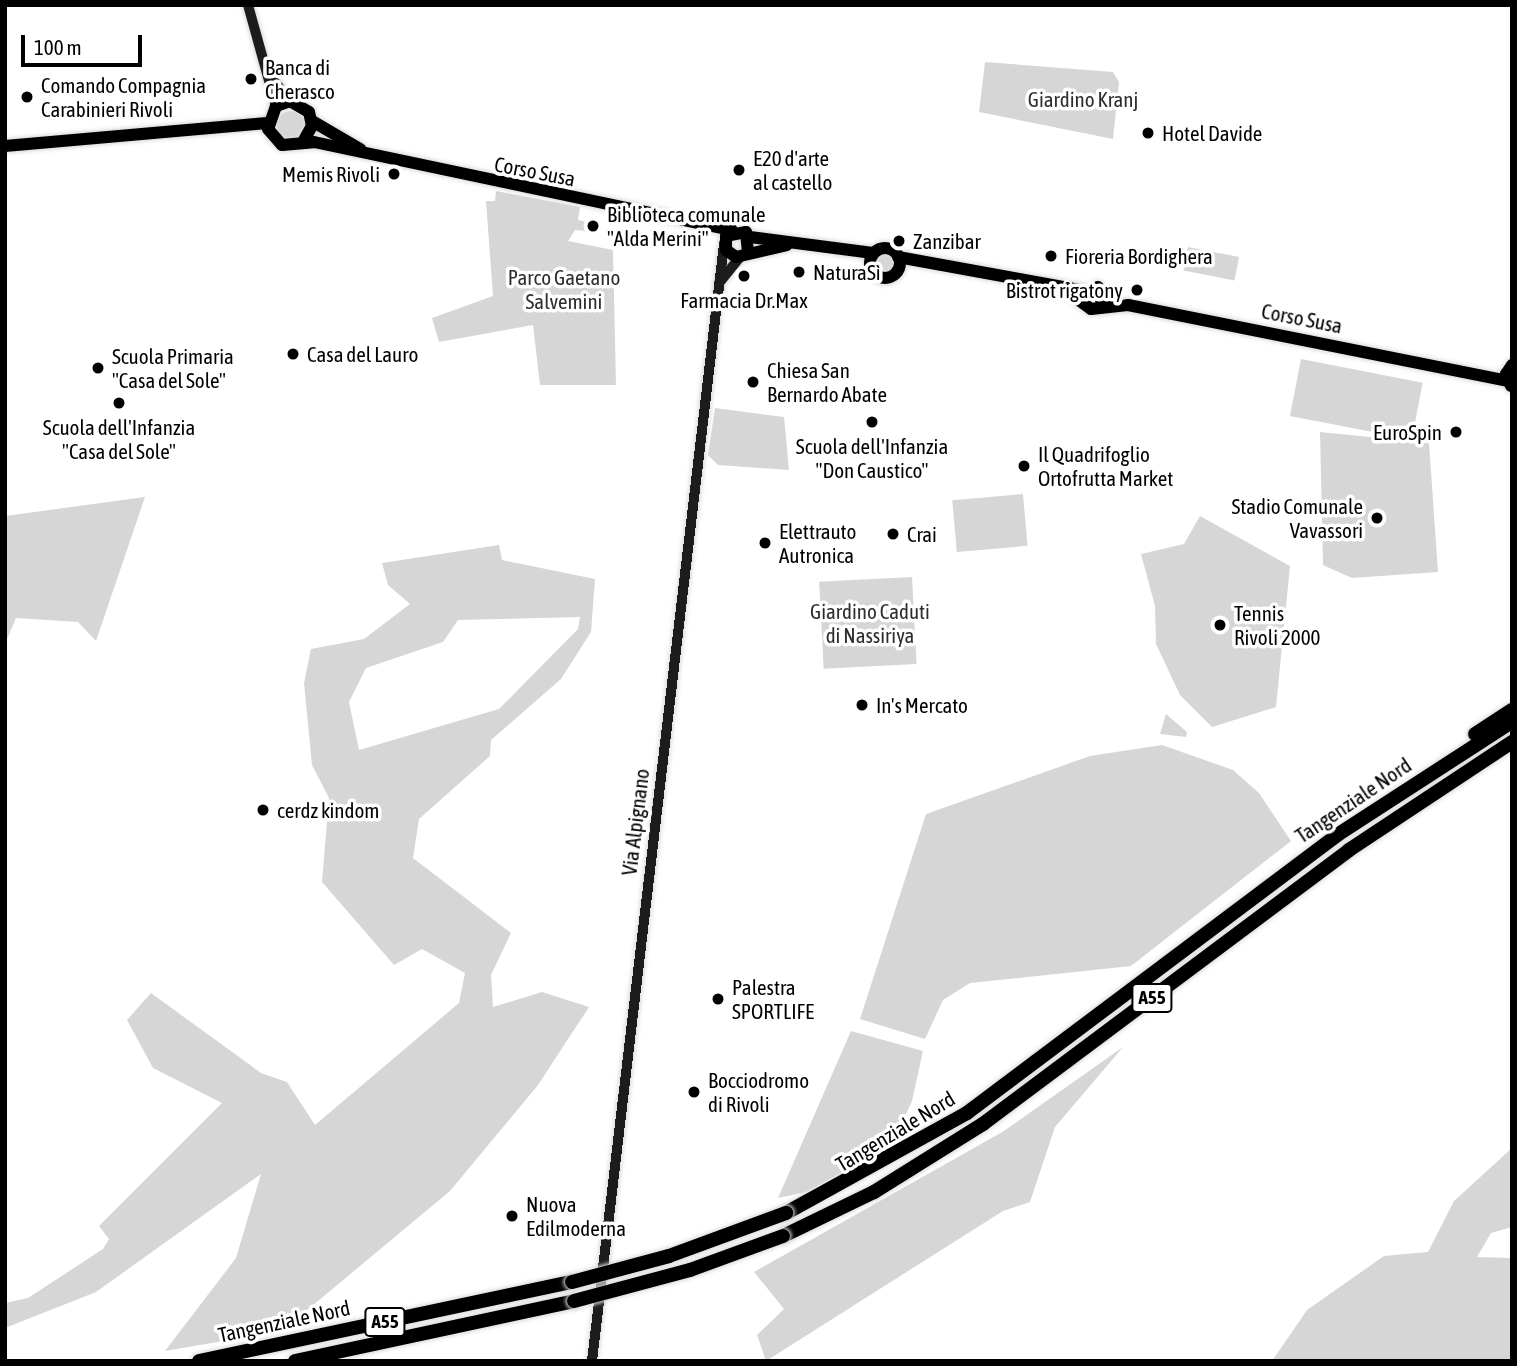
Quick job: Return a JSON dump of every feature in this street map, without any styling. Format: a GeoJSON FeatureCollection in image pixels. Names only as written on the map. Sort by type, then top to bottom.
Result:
{"type":"FeatureCollection","features":[{"type":"Feature","properties":{"kind":"highway"},"geometry":{"type":"LineString","coordinates":[[1457,756],[1475,734],[1512,710]]}},
{"type":"Feature","properties":{"kind":"highway","name":"Tangenziale Nord"},"geometry":{"type":"LineString","coordinates":[[199,1361],[572,1282],[669,1256],[786,1213],[855,1181],[967,1113],[1337,835],[1512,722]]}},
{"type":"Feature","properties":{"kind":"highway","name":"Tangenziale Nord"},"geometry":{"type":"LineString","coordinates":[[295,1361],[574,1301],[690,1270],[783,1236],[874,1192],[983,1124],[1349,850],[1512,742]]}},
{"type":"Feature","properties":{"kind":"main road"},"geometry":{"type":"LineString","coordinates":[[267,123],[276,106],[290,101],[304,106],[312,121],[370,156]]}},
{"type":"Feature","properties":{"kind":"main road"},"geometry":{"type":"LineString","coordinates":[[267,123],[282,145],[303,142],[312,121]]}},
{"type":"Feature","properties":{"kind":"main road"},"geometry":{"type":"LineString","coordinates":[[5,146],[267,123]]}},
{"type":"Feature","properties":{"kind":"main road","name":"Corso Susa"},"geometry":{"type":"LineString","coordinates":[[303,142],[695,221],[727,238],[750,237]]}},
{"type":"Feature","properties":{"kind":"main road"},"geometry":{"type":"LineString","coordinates":[[744,254],[750,237],[787,246],[839,253],[873,253],[889,249],[898,257],[933,267],[1084,296]]}},
{"type":"Feature","properties":{"kind":"main road"},"geometry":{"type":"LineString","coordinates":[[727,238],[744,254]]}},
{"type":"Feature","properties":{"kind":"main road"},"geometry":{"type":"LineString","coordinates":[[744,254],[787,246]]}},
{"type":"Feature","properties":{"kind":"main road"},"geometry":{"type":"LineString","coordinates":[[839,253],[884,278],[897,272],[933,267]]}},
{"type":"Feature","properties":{"kind":"main road"},"geometry":{"type":"LineString","coordinates":[[871,270],[873,253]]}},
{"type":"Feature","properties":{"kind":"main road"},"geometry":{"type":"LineString","coordinates":[[897,272],[898,257]]}},
{"type":"Feature","properties":{"kind":"main road"},"geometry":{"type":"LineString","coordinates":[[1094,287],[1103,300],[1091,309],[1084,296],[1094,287]]}},
{"type":"Feature","properties":{"kind":"main road","name":"Corso Susa"},"geometry":{"type":"LineString","coordinates":[[1103,300],[1510,375]]}},
{"type":"Feature","properties":{"kind":"street"},"geometry":{"type":"LineString","coordinates":[[248,5],[271,77],[276,106]]}},
{"type":"Feature","properties":{"kind":"street"},"geometry":{"type":"LineString","coordinates":[[271,77],[290,101]]}},
{"type":"Feature","properties":{"kind":"street","name":"Via Alpignano"},"geometry":{"type":"LineString","coordinates":[[592,1361],[716,288],[727,238]]}},
{"type":"Feature","properties":{"kind":"street"},"geometry":{"type":"LineString","coordinates":[[716,288],[744,254]]}},
{"type":"Feature","properties":{"kind":"green space","name":"Giardino Kranj"},"geometry":{"type":"Polygon","coordinates":[[[985,62],[1113,72],[1119,82],[1113,139],[979,112],[985,62]]]}},
{"type":"Feature","properties":{"kind":"green space"},"geometry":{"type":"Polygon","coordinates":[[[291,111],[301,115],[305,125],[301,135],[291,139],[281,135],[277,125],[281,115],[291,111]]]}},
{"type":"Feature","properties":{"kind":"green space","name":"Parco Gaetano Salvemini"},"geometry":{"type":"Polygon","coordinates":[[[496,191],[580,207],[578,220],[587,222],[586,231],[575,230],[568,241],[613,250],[616,385],[540,385],[533,325],[439,342],[432,318],[493,296],[486,201],[495,201],[496,191]]]}},
{"type":"Feature","properties":{"kind":"green space"},"geometry":{"type":"Polygon","coordinates":[[[1188,247],[1239,257],[1234,280],[1183,271],[1188,247]]]}},
{"type":"Feature","properties":{"kind":"green space"},"geometry":{"type":"Polygon","coordinates":[[[884,254],[891,257],[894,264],[891,271],[884,274],[877,271],[874,264],[877,257],[884,254]]]}},
{"type":"Feature","properties":{"kind":"green space"},"geometry":{"type":"Polygon","coordinates":[[[1301,359],[1423,383],[1412,440],[1290,416],[1301,359]]]}},
{"type":"Feature","properties":{"kind":"green space"},"geometry":{"type":"Polygon","coordinates":[[[715,408],[784,417],[789,470],[718,465],[708,455],[715,408]]]}},
{"type":"Feature","properties":{"kind":"green space","name":"Stadio Comunale Vavassori"},"geometry":{"type":"Polygon","coordinates":[[[1320,432],[1429,443],[1438,572],[1352,578],[1323,565],[1320,432]]]}},
{"type":"Feature","properties":{"kind":"green space"},"geometry":{"type":"Polygon","coordinates":[[[1023,494],[1028,546],[957,552],[952,500],[1023,494]]]}},
{"type":"Feature","properties":{"kind":"green space"},"geometry":{"type":"Polygon","coordinates":[[[145,497],[96,641],[78,622],[16,618],[5,644],[5,516],[145,497]]]}},
{"type":"Feature","properties":{"kind":"green space","name":"Tennis Rivoli 2000"},"geometry":{"type":"Polygon","coordinates":[[[1200,516],[1290,566],[1276,707],[1212,727],[1180,695],[1156,644],[1155,606],[1141,554],[1184,544],[1200,516]]]}},
{"type":"Feature","properties":{"kind":"green space"},"geometry":{"type":"Polygon","coordinates":[[[499,545],[502,560],[595,579],[591,632],[561,679],[491,740],[490,756],[419,819],[413,858],[511,933],[491,975],[493,1007],[542,992],[589,1007],[538,1085],[450,1191],[282,1331],[165,1351],[236,1258],[261,1174],[96,1292],[5,1328],[5,1303],[28,1298],[103,1249],[109,1239],[99,1226],[222,1103],[153,1068],[127,1020],[151,993],[261,1073],[287,1082],[315,1125],[459,1003],[465,973],[422,949],[394,965],[322,882],[329,798],[312,765],[304,683],[311,649],[364,639],[410,604],[388,585],[382,563],[499,545]],[[580,617],[458,620],[443,642],[366,668],[349,702],[359,750],[499,709],[578,629],[580,617]]]}},
{"type":"Feature","properties":{"kind":"green space","name":"Giardino Caduti di Nassiriya"},"geometry":{"type":"Polygon","coordinates":[[[912,577],[917,664],[824,669],[819,582],[912,577]]]}},
{"type":"Feature","properties":{"kind":"green space"},"geometry":{"type":"Polygon","coordinates":[[[1166,714],[1187,732],[1186,737],[1160,734],[1166,714]]]}},
{"type":"Feature","properties":{"kind":"green space"},"geometry":{"type":"Polygon","coordinates":[[[1162,745],[1233,770],[1259,793],[1291,841],[1131,966],[970,983],[943,1000],[925,1039],[860,1019],[926,814],[1090,756],[1162,745]]]}},
{"type":"Feature","properties":{"kind":"green space"},"geometry":{"type":"Polygon","coordinates":[[[851,1031],[923,1051],[912,1101],[897,1133],[872,1156],[806,1192],[778,1198],[851,1031]]]}},
{"type":"Feature","properties":{"kind":"green space"},"geometry":{"type":"Polygon","coordinates":[[[1123,1047],[1055,1127],[1030,1202],[1003,1211],[766,1361],[757,1335],[784,1309],[754,1272],[1004,1131],[1123,1047]]]}},
{"type":"Feature","properties":{"kind":"green space"},"geometry":{"type":"Polygon","coordinates":[[[1512,1148],[1512,1227],[1491,1233],[1477,1257],[1512,1258],[1512,1361],[1272,1361],[1307,1310],[1384,1256],[1428,1252],[1454,1201],[1512,1148]]]}},
{"type":"Feature","properties":{"kind":"place","name":"Banca di Cherasco"},"geometry":{"type":"Point","coordinates":[251,79]}},
{"type":"Feature","properties":{"kind":"place","name":"Comando Compagnia Carabinieri Rivoli"},"geometry":{"type":"Point","coordinates":[27,97]}},
{"type":"Feature","properties":{"kind":"place","name":"Hotel Davide"},"geometry":{"type":"Point","coordinates":[1148,133]}},
{"type":"Feature","properties":{"kind":"place","name":"E20 d'arte al castello"},"geometry":{"type":"Point","coordinates":[739,170]}},
{"type":"Feature","properties":{"kind":"place","name":"Memis Rivoli"},"geometry":{"type":"Point","coordinates":[394,174]}},
{"type":"Feature","properties":{"kind":"place","name":"Biblioteca comunale \"Alda Merini\""},"geometry":{"type":"Point","coordinates":[593,226]}},
{"type":"Feature","properties":{"kind":"place","name":"Zanzibar"},"geometry":{"type":"Point","coordinates":[899,241]}},
{"type":"Feature","properties":{"kind":"place","name":"Fioreria Bordighera"},"geometry":{"type":"Point","coordinates":[1051,256]}},
{"type":"Feature","properties":{"kind":"place","name":"NaturaSì"},"geometry":{"type":"Point","coordinates":[799,272]}},
{"type":"Feature","properties":{"kind":"place","name":"Farmacia Dr.Max"},"geometry":{"type":"Point","coordinates":[744,276]}},
{"type":"Feature","properties":{"kind":"place","name":"Bistrot rigatony"},"geometry":{"type":"Point","coordinates":[1137,290]}},
{"type":"Feature","properties":{"kind":"place","name":"Casa del Lauro"},"geometry":{"type":"Point","coordinates":[293,354]}},
{"type":"Feature","properties":{"kind":"place","name":"Scuola Primaria \"Casa del Sole\""},"geometry":{"type":"Point","coordinates":[98,368]}},
{"type":"Feature","properties":{"kind":"place","name":"Chiesa San Bernardo Abate"},"geometry":{"type":"Point","coordinates":[753,382]}},
{"type":"Feature","properties":{"kind":"place","name":"Scuola dell'Infanzia \"Casa del Sole\""},"geometry":{"type":"Point","coordinates":[119,403]}},
{"type":"Feature","properties":{"kind":"place","name":"Scuola dell'Infanzia \"Don Caustico\""},"geometry":{"type":"Point","coordinates":[872,422]}},
{"type":"Feature","properties":{"kind":"place","name":"EuroSpin"},"geometry":{"type":"Point","coordinates":[1456,432]}},
{"type":"Feature","properties":{"kind":"place","name":"Il Quadrifoglio Ortofrutta Market"},"geometry":{"type":"Point","coordinates":[1024,466]}},
{"type":"Feature","properties":{"kind":"place","name":"Stadio Comunale Vavassori"},"geometry":{"type":"Point","coordinates":[1377,518]}},
{"type":"Feature","properties":{"kind":"place","name":"Crai"},"geometry":{"type":"Point","coordinates":[893,534]}},
{"type":"Feature","properties":{"kind":"place","name":"Elettrauto Autronica"},"geometry":{"type":"Point","coordinates":[765,543]}},
{"type":"Feature","properties":{"kind":"place","name":"Tennis Rivoli 2000"},"geometry":{"type":"Point","coordinates":[1220,625]}},
{"type":"Feature","properties":{"kind":"place","name":"In's Mercato"},"geometry":{"type":"Point","coordinates":[862,705]}},
{"type":"Feature","properties":{"kind":"place","name":"cerdz kindom"},"geometry":{"type":"Point","coordinates":[263,810]}},
{"type":"Feature","properties":{"kind":"place","name":"Palestra SPORTLIFE"},"geometry":{"type":"Point","coordinates":[718,999]}},
{"type":"Feature","properties":{"kind":"place","name":"Bocciodromo di Rivoli"},"geometry":{"type":"Point","coordinates":[694,1092]}},
{"type":"Feature","properties":{"kind":"place","name":"Nuova Edilmoderna"},"geometry":{"type":"Point","coordinates":[512,1216]}}]}
